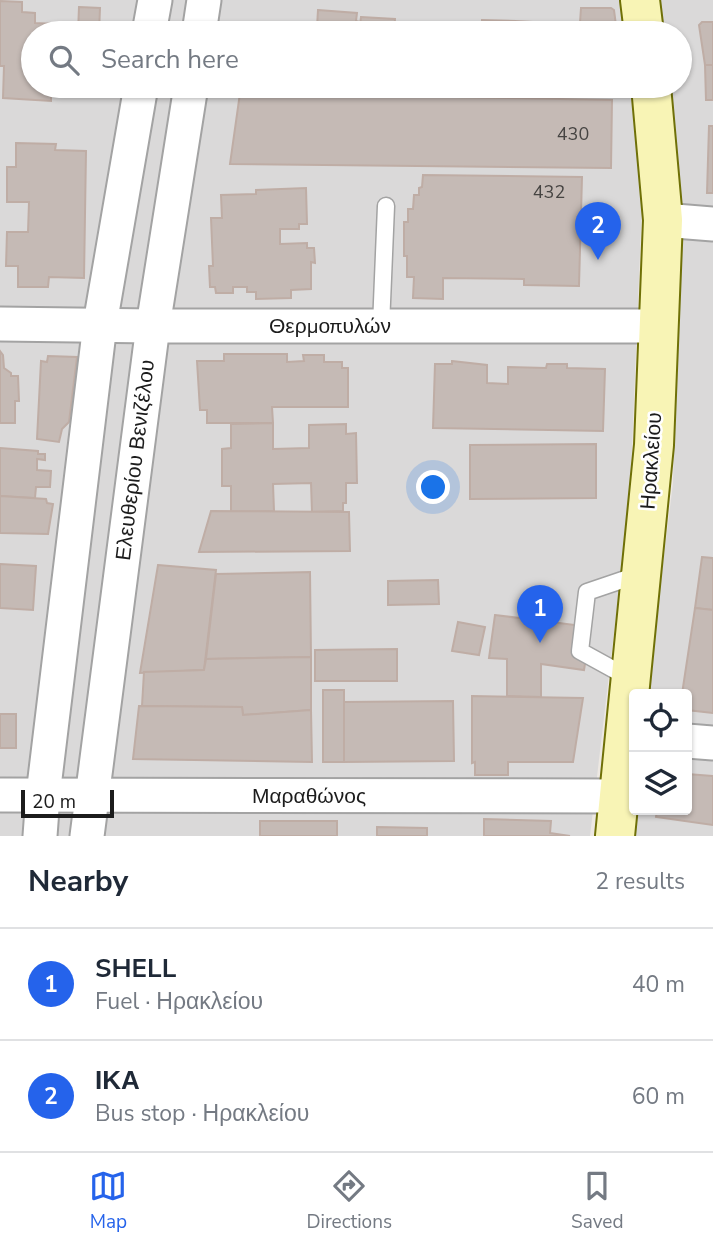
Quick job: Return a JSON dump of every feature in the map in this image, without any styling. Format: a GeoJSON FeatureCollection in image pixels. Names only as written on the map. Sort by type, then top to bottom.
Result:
{"type":"FeatureCollection","features":[{"type":"Feature","properties":{"kind":"main road"},"geometry":{"type":"LineString","coordinates":[[640,0],[643,21]]}},
{"type":"Feature","properties":{"kind":"main road","name":"Ηρακλείου"},"geometry":{"type":"LineString","coordinates":[[632,689],[654,444],[663,220],[652,98]]}},
{"type":"Feature","properties":{"kind":"main road","name":"Ηρακλείου"},"geometry":{"type":"LineString","coordinates":[[622,825],[629,746]]}},
{"type":"Feature","properties":{"kind":"street"},"geometry":{"type":"LineString","coordinates":[[151,21],[155,0]]}},
{"type":"Feature","properties":{"kind":"street"},"geometry":{"type":"LineString","coordinates":[[201,21],[204,0]]}},
{"type":"Feature","properties":{"kind":"street"},"geometry":{"type":"LineString","coordinates":[[40,836],[100,324],[139,98]]}},
{"type":"Feature","properties":{"kind":"street","name":"Ελευθερίου Βενιζέλου"},"geometry":{"type":"LineString","coordinates":[[87,836],[153,326],[189,98]]}},
{"type":"Feature","properties":{"kind":"street"},"geometry":{"type":"LineString","coordinates":[[663,220],[713,224]]}},
{"type":"Feature","properties":{"kind":"street","name":"Θερμοπυλών"},"geometry":{"type":"LineString","coordinates":[[0,324],[659,326]]}},
{"type":"Feature","properties":{"kind":"street"},"geometry":{"type":"LineString","coordinates":[[692,741],[713,743]]}},
{"type":"Feature","properties":{"kind":"street","name":"Μαραθώνος"},"geometry":{"type":"LineString","coordinates":[[0,795],[92,795],[622,825]]}},
{"type":"Feature","properties":{"kind":"lane"},"geometry":{"type":"LineString","coordinates":[[382,326],[386,206]]}},
{"type":"Feature","properties":{"kind":"lane"},"geometry":{"type":"LineString","coordinates":[[632,680],[580,651],[587,592],[642,573]]}},
{"type":"Feature","properties":{"kind":"shaded area"},"geometry":{"type":"Polygon","coordinates":[[[0,0],[621,0],[624,21],[21,21],[21,98],[631,98],[642,204],[630,497],[590,836],[0,836],[0,0]]]}},
{"type":"Feature","properties":{"kind":"shaded area"},"geometry":{"type":"Polygon","coordinates":[[[657,0],[713,0],[713,836],[630,836],[633,815],[692,815],[692,689],[648,689],[673,483],[677,338],[666,98],[692,98],[692,21],[660,21],[657,0]]]}},
{"type":"Feature","properties":{"kind":"building"},"geometry":{"type":"Polygon","coordinates":[[[0,1],[22,2],[22,12],[35,13],[35,21],[21,21],[21,98],[51,98],[51,101],[3,98],[4,66],[0,66],[0,1]]]}},
{"type":"Feature","properties":{"kind":"building"},"geometry":{"type":"Polygon","coordinates":[[[79,7],[100,8],[99,21],[78,21],[79,7]]]}},
{"type":"Feature","properties":{"kind":"building"},"geometry":{"type":"Polygon","coordinates":[[[581,8],[614,10],[615,21],[580,21],[581,8]]]}},
{"type":"Feature","properties":{"kind":"building"},"geometry":{"type":"Polygon","coordinates":[[[318,10],[357,13],[356,21],[317,21],[318,10]]]}},
{"type":"Feature","properties":{"kind":"building"},"geometry":{"type":"Polygon","coordinates":[[[361,17],[395,19],[395,21],[360,21],[361,17]]]}},
{"type":"Feature","properties":{"kind":"building"},"geometry":{"type":"Polygon","coordinates":[[[702,22],[713,22],[713,65],[705,65],[699,25],[702,22]]]}},
{"type":"Feature","properties":{"kind":"building"},"geometry":{"type":"Polygon","coordinates":[[[705,65],[713,65],[713,100],[706,100],[705,65]]]}},
{"type":"Feature","properties":{"kind":"building"},"geometry":{"type":"Polygon","coordinates":[[[239,98],[612,100],[611,168],[230,164],[239,98]]]}},
{"type":"Feature","properties":{"kind":"building"},"geometry":{"type":"Polygon","coordinates":[[[709,126],[713,126],[713,193],[707,193],[709,126]]]}},
{"type":"Feature","properties":{"kind":"building"},"geometry":{"type":"Polygon","coordinates":[[[16,143],[56,144],[55,150],[86,151],[84,278],[49,277],[48,287],[18,287],[18,266],[6,266],[7,232],[28,232],[29,202],[7,202],[7,167],[16,167],[16,143]]]}},
{"type":"Feature","properties":{"kind":"building"},"geometry":{"type":"Polygon","coordinates":[[[423,175],[582,177],[579,286],[524,285],[524,279],[443,278],[443,299],[413,298],[414,277],[407,277],[407,256],[404,256],[404,222],[408,222],[408,209],[413,209],[414,195],[419,195],[423,175]]]}},
{"type":"Feature","properties":{"kind":"building"},"geometry":{"type":"Polygon","coordinates":[[[306,188],[307,224],[299,224],[299,229],[280,229],[280,244],[307,243],[307,248],[314,248],[311,289],[291,290],[291,298],[256,299],[256,292],[247,292],[247,287],[233,287],[233,293],[216,293],[215,287],[210,287],[209,266],[213,266],[211,218],[222,218],[221,195],[256,194],[256,190],[306,188]]]}},
{"type":"Feature","properties":{"kind":"building"},"geometry":{"type":"Polygon","coordinates":[[[0,351],[4,368],[11,376],[18,376],[19,401],[15,401],[15,423],[0,423],[0,351]]]}},
{"type":"Feature","properties":{"kind":"building"},"geometry":{"type":"Polygon","coordinates":[[[224,354],[287,354],[287,362],[304,361],[303,355],[324,355],[324,362],[342,362],[342,368],[348,368],[348,407],[272,407],[273,423],[207,423],[207,410],[200,410],[197,361],[224,361],[224,354]]]}},
{"type":"Feature","properties":{"kind":"building"},"geometry":{"type":"Polygon","coordinates":[[[48,356],[77,357],[69,422],[62,429],[59,442],[37,439],[41,361],[47,362],[48,356]]]}},
{"type":"Feature","properties":{"kind":"building"},"geometry":{"type":"Polygon","coordinates":[[[452,361],[487,365],[487,383],[508,384],[508,367],[546,368],[547,364],[567,364],[567,368],[605,369],[603,431],[433,428],[435,364],[452,364],[452,361]]]}},
{"type":"Feature","properties":{"kind":"building"},"geometry":{"type":"Polygon","coordinates":[[[273,423],[273,449],[309,448],[309,425],[346,424],[346,434],[356,433],[357,483],[346,483],[346,503],[343,503],[343,511],[312,512],[311,483],[273,484],[274,511],[231,512],[231,486],[222,486],[222,449],[231,448],[231,424],[273,423]]]}},
{"type":"Feature","properties":{"kind":"building"},"geometry":{"type":"Polygon","coordinates":[[[596,444],[596,498],[470,499],[470,445],[596,444]]]}},
{"type":"Feature","properties":{"kind":"building"},"geometry":{"type":"Polygon","coordinates":[[[0,448],[45,454],[45,460],[37,459],[37,470],[51,471],[50,487],[36,487],[35,498],[0,496],[0,448]]]}},
{"type":"Feature","properties":{"kind":"building"},"geometry":{"type":"Polygon","coordinates":[[[0,496],[46,499],[47,503],[53,504],[48,534],[0,533],[0,496]]]}},
{"type":"Feature","properties":{"kind":"building"},"geometry":{"type":"Polygon","coordinates":[[[211,511],[349,512],[350,551],[199,552],[211,511]]]}},
{"type":"Feature","properties":{"kind":"building"},"geometry":{"type":"Polygon","coordinates":[[[702,557],[713,558],[713,610],[695,608],[702,557]]]}},
{"type":"Feature","properties":{"kind":"building"},"geometry":{"type":"Polygon","coordinates":[[[0,564],[36,566],[33,610],[0,608],[0,564]]]}},
{"type":"Feature","properties":{"kind":"building"},"geometry":{"type":"Polygon","coordinates":[[[158,565],[216,570],[204,670],[140,673],[158,565]]]}},
{"type":"Feature","properties":{"kind":"building"},"geometry":{"type":"Polygon","coordinates":[[[310,572],[311,657],[206,659],[216,574],[310,572]]]}},
{"type":"Feature","properties":{"kind":"building"},"geometry":{"type":"Polygon","coordinates":[[[438,580],[439,604],[388,605],[388,581],[438,580]]]}},
{"type":"Feature","properties":{"kind":"building"},"geometry":{"type":"Polygon","coordinates":[[[695,608],[713,610],[713,713],[692,711],[692,689],[683,689],[695,608]]]}},
{"type":"Feature","properties":{"kind":"building"},"geometry":{"type":"Polygon","coordinates":[[[495,615],[591,627],[584,670],[541,664],[541,697],[507,696],[507,659],[489,658],[495,615]]]}},
{"type":"Feature","properties":{"kind":"building"},"geometry":{"type":"Polygon","coordinates":[[[458,622],[485,627],[479,655],[452,651],[458,622]]]}},
{"type":"Feature","properties":{"kind":"building"},"geometry":{"type":"Polygon","coordinates":[[[397,649],[397,681],[315,681],[315,650],[397,649]]]}},
{"type":"Feature","properties":{"kind":"building"},"geometry":{"type":"Polygon","coordinates":[[[311,657],[311,710],[243,715],[242,707],[142,706],[144,672],[204,670],[206,659],[311,657]]]}},
{"type":"Feature","properties":{"kind":"building"},"geometry":{"type":"Polygon","coordinates":[[[323,690],[344,690],[344,762],[323,762],[323,690]]]}},
{"type":"Feature","properties":{"kind":"building"},"geometry":{"type":"Polygon","coordinates":[[[472,696],[583,698],[573,762],[508,762],[508,775],[475,775],[475,762],[472,763],[472,696]]]}},
{"type":"Feature","properties":{"kind":"building"},"geometry":{"type":"Polygon","coordinates":[[[453,701],[454,761],[344,762],[344,702],[453,701]]]}},
{"type":"Feature","properties":{"kind":"building"},"geometry":{"type":"Polygon","coordinates":[[[139,706],[242,707],[243,715],[311,710],[312,762],[133,759],[139,706]]]}},
{"type":"Feature","properties":{"kind":"building"},"geometry":{"type":"Polygon","coordinates":[[[0,714],[16,714],[16,748],[0,748],[0,714]]]}},
{"type":"Feature","properties":{"kind":"building"},"geometry":{"type":"Polygon","coordinates":[[[692,774],[713,776],[713,825],[656,817],[692,815],[692,774]]]}},
{"type":"Feature","properties":{"kind":"building"},"geometry":{"type":"Polygon","coordinates":[[[484,819],[551,821],[550,833],[570,836],[484,836],[484,819]]]}},
{"type":"Feature","properties":{"kind":"building"},"geometry":{"type":"Polygon","coordinates":[[[260,821],[337,821],[337,836],[260,836],[260,821]]]}},
{"type":"Feature","properties":{"kind":"building"},"geometry":{"type":"Polygon","coordinates":[[[377,827],[427,828],[427,836],[377,836],[377,827]]]}},
{"type":"Feature","properties":{"kind":"place","name":"ΙΚΑ"},"geometry":{"type":"Point","coordinates":[598,260]}},
{"type":"Feature","properties":{"kind":"place","name":"SHELL"},"geometry":{"type":"Point","coordinates":[540,643]}}]}
